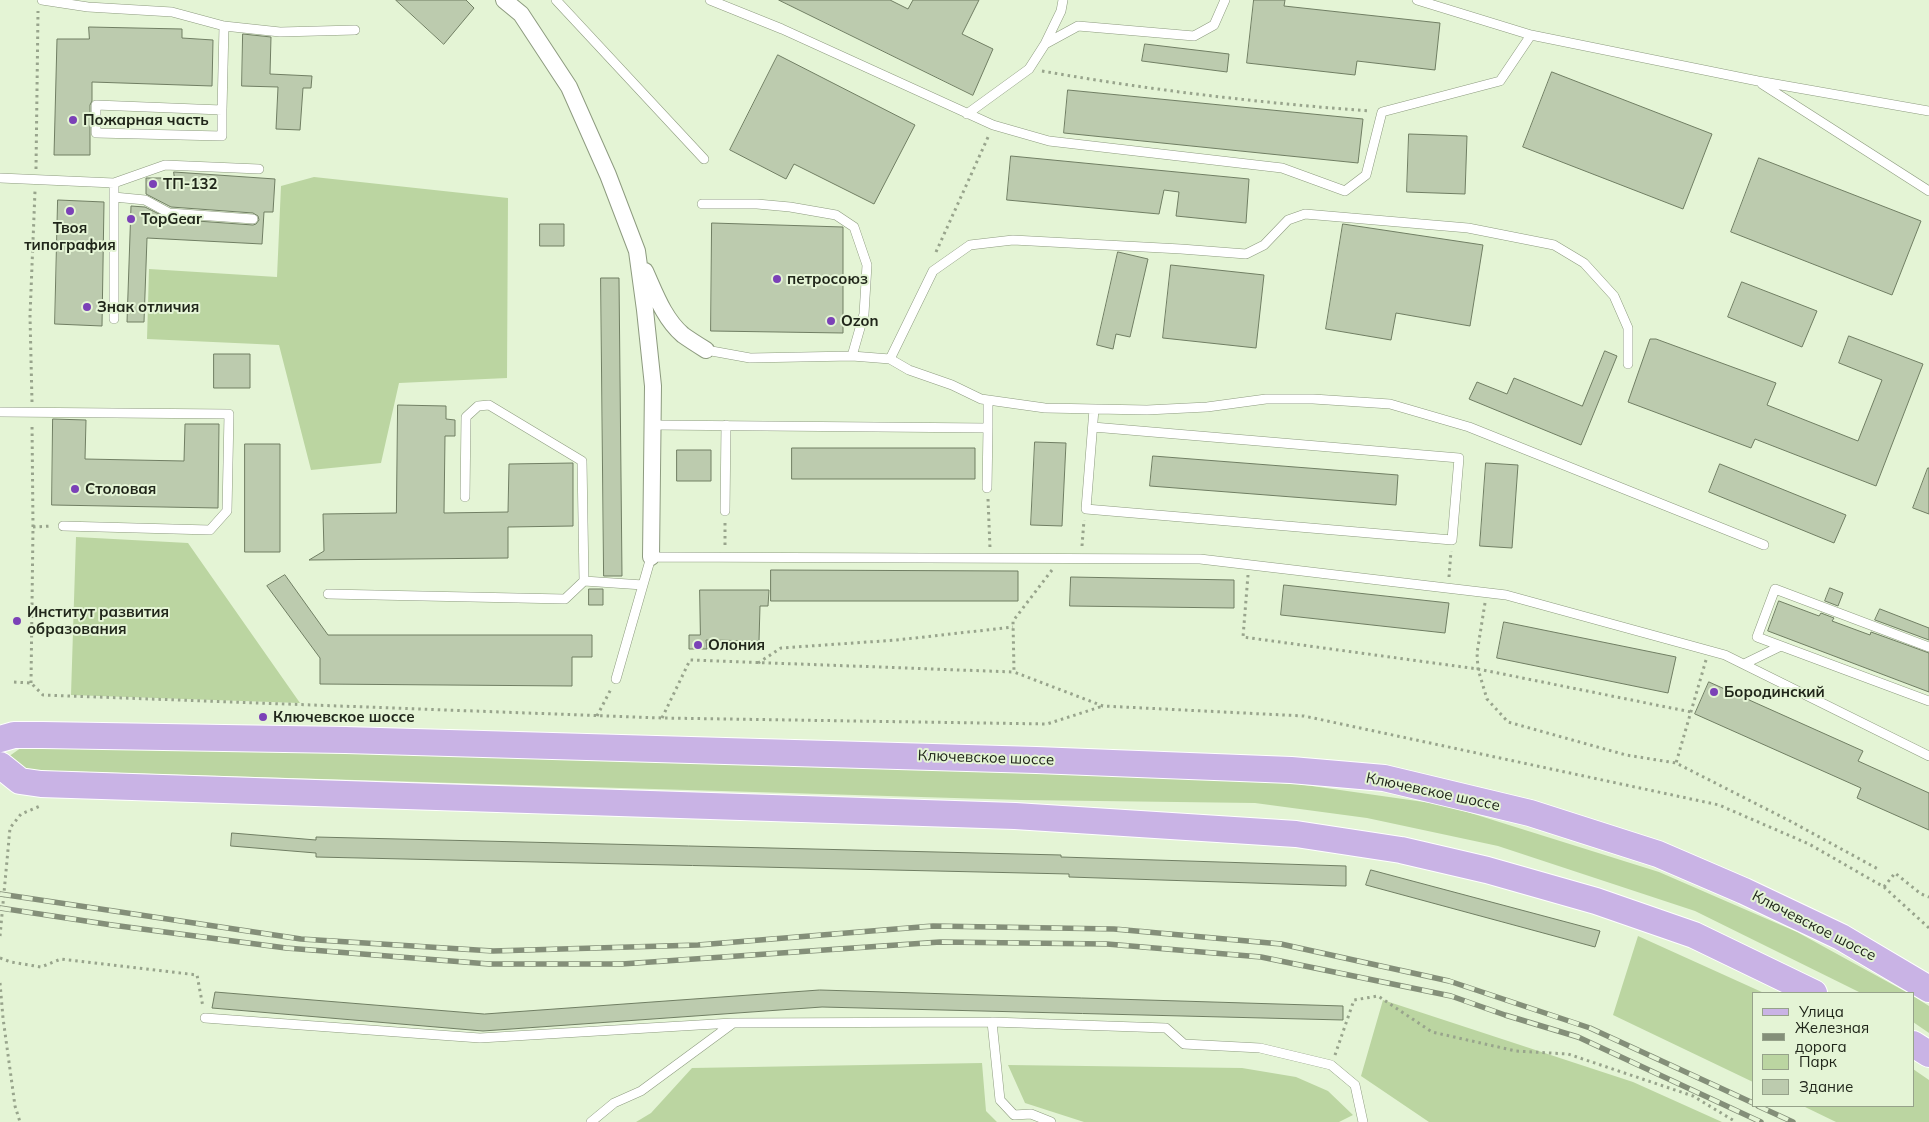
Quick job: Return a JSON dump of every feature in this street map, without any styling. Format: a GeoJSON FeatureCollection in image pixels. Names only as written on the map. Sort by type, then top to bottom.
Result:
{"type":"FeatureCollection","features":[{"type":"Feature","properties":{"kind":"main road","name":"Ключевское шоссе"},"geometry":{"type":"LineString","coordinates":[[0,739],[14,735],[71,735],[658,748],[1262,769],[1384,778],[1530,813],[1658,854],[1744,891],[1841,937],[1929,989]]}},
{"type":"Feature","properties":{"kind":"main road"},"geometry":{"type":"LineString","coordinates":[[0,765],[20,781],[41,784],[1015,816],[1296,834],[1420,855],[1486,870],[1596,901],[1694,935],[1812,992]]}},
{"type":"Feature","properties":{"kind":"main road"},"geometry":{"type":"LineString","coordinates":[[1914,1045],[1929,1054]]}},
{"type":"Feature","properties":{"kind":"street"},"geometry":{"type":"LineString","coordinates":[[504,0],[521,14],[569,88],[608,175],[636,251],[659,304],[682,334],[706,350]]}},
{"type":"Feature","properties":{"kind":"street"},"geometry":{"type":"LineString","coordinates":[[636,251],[652,376],[652,557]]}},
{"type":"Feature","properties":{"kind":"lane"},"geometry":{"type":"LineString","coordinates":[[42,0],[88,7],[172,12],[224,26],[280,32],[355,30]]}},
{"type":"Feature","properties":{"kind":"lane"},"geometry":{"type":"LineString","coordinates":[[556,0],[704,159]]}},
{"type":"Feature","properties":{"kind":"lane"},"geometry":{"type":"LineString","coordinates":[[710,0],[723,3],[782,29],[993,125],[1049,141],[1282,168],[1345,191],[1366,176],[1382,112],[1500,81],[1531,35]]}},
{"type":"Feature","properties":{"kind":"lane"},"geometry":{"type":"LineString","coordinates":[[967,114],[1029,69],[1045,44],[1062,11],[1063,0]]}},
{"type":"Feature","properties":{"kind":"lane"},"geometry":{"type":"LineString","coordinates":[[1045,44],[1078,26],[1194,36],[1214,25],[1225,0]]}},
{"type":"Feature","properties":{"kind":"lane"},"geometry":{"type":"LineString","coordinates":[[1417,0],[1531,35],[1758,81],[1929,110]]}},
{"type":"Feature","properties":{"kind":"lane"},"geometry":{"type":"LineString","coordinates":[[222,110],[96,105],[96,133],[222,136],[224,26]]}},
{"type":"Feature","properties":{"kind":"lane"},"geometry":{"type":"LineString","coordinates":[[1758,81],[1929,191]]}},
{"type":"Feature","properties":{"kind":"lane"},"geometry":{"type":"LineString","coordinates":[[0,178],[114,182],[165,165],[259,169]]}},
{"type":"Feature","properties":{"kind":"lane"},"geometry":{"type":"LineString","coordinates":[[114,182],[114,319]]}},
{"type":"Feature","properties":{"kind":"lane"},"geometry":{"type":"LineString","coordinates":[[114,197],[145,200],[169,213],[253,220]]}},
{"type":"Feature","properties":{"kind":"lane"},"geometry":{"type":"LineString","coordinates":[[702,204],[790,207],[836,215],[854,227],[867,265],[864,314],[852,356]]}},
{"type":"Feature","properties":{"kind":"lane"},"geometry":{"type":"LineString","coordinates":[[890,359],[933,271],[970,245],[1013,240],[1246,254],[1264,245],[1288,220],[1305,214],[1468,228],[1554,245],[1584,263],[1614,296],[1628,328],[1628,364]]}},
{"type":"Feature","properties":{"kind":"lane"},"geometry":{"type":"LineString","coordinates":[[706,350],[750,358],[852,356],[890,359],[909,370],[952,385],[981,399],[1046,408],[1146,410],[1198,408],[1266,399],[1313,399],[1390,404],[1469,427],[1764,545]]}},
{"type":"Feature","properties":{"kind":"lane"},"geometry":{"type":"LineString","coordinates":[[987,488],[988,400]]}},
{"type":"Feature","properties":{"kind":"lane"},"geometry":{"type":"LineString","coordinates":[[328,594],[565,600],[584,581],[582,461],[489,405],[478,406],[466,417],[465,497]]}},
{"type":"Feature","properties":{"kind":"lane"},"geometry":{"type":"LineString","coordinates":[[1092,427],[1459,458],[1452,540],[1086,509],[1092,427],[1094,409]]}},
{"type":"Feature","properties":{"kind":"lane"},"geometry":{"type":"LineString","coordinates":[[0,412],[229,414],[227,511],[210,530],[63,526]]}},
{"type":"Feature","properties":{"kind":"lane"},"geometry":{"type":"LineString","coordinates":[[653,425],[988,428]]}},
{"type":"Feature","properties":{"kind":"lane"},"geometry":{"type":"LineString","coordinates":[[725,511],[726,426]]}},
{"type":"Feature","properties":{"kind":"lane"},"geometry":{"type":"LineString","coordinates":[[616,680],[652,557],[1060,560],[1200,559],[1506,595],[1725,655],[1929,756]]}},
{"type":"Feature","properties":{"kind":"lane"},"geometry":{"type":"LineString","coordinates":[[584,581],[643,585]]}},
{"type":"Feature","properties":{"kind":"lane"},"geometry":{"type":"LineString","coordinates":[[1929,647],[1775,589],[1757,637],[1929,701]]}},
{"type":"Feature","properties":{"kind":"lane"},"geometry":{"type":"LineString","coordinates":[[1744,664],[1781,646]]}},
{"type":"Feature","properties":{"kind":"lane"},"geometry":{"type":"LineString","coordinates":[[205,1018],[480,1038],[732,1023],[992,1022],[1166,1028],[1184,1044],[1260,1048],[1331,1065],[1354,1085],[1363,1122]]}},
{"type":"Feature","properties":{"kind":"lane"},"geometry":{"type":"LineString","coordinates":[[992,1022],[1000,1100],[1014,1115],[1031,1114],[1051,1122]]}},
{"type":"Feature","properties":{"kind":"lane"},"geometry":{"type":"LineString","coordinates":[[591,1122],[614,1104],[640,1091],[732,1023]]}},
{"type":"Feature","properties":{"kind":"path"},"geometry":{"type":"LineString","coordinates":[[31,683],[33,527],[30,316],[36,180],[38,10]]}},
{"type":"Feature","properties":{"kind":"path"},"geometry":{"type":"LineString","coordinates":[[1029,69],[1118,84],[1316,107],[1382,112]]}},
{"type":"Feature","properties":{"kind":"path"},"geometry":{"type":"LineString","coordinates":[[932,261],[993,125]]}},
{"type":"Feature","properties":{"kind":"path"},"geometry":{"type":"LineString","coordinates":[[987,488],[991,559]]}},
{"type":"Feature","properties":{"kind":"path"},"geometry":{"type":"LineString","coordinates":[[1080,559],[1086,509]]}},
{"type":"Feature","properties":{"kind":"path"},"geometry":{"type":"LineString","coordinates":[[725,511],[725,558]]}},
{"type":"Feature","properties":{"kind":"path"},"geometry":{"type":"LineString","coordinates":[[33,527],[63,526]]}},
{"type":"Feature","properties":{"kind":"path"},"geometry":{"type":"LineString","coordinates":[[1448,588],[1452,540]]}},
{"type":"Feature","properties":{"kind":"path"},"geometry":{"type":"LineString","coordinates":[[1014,672],[1013,621],[1060,560]]}},
{"type":"Feature","properties":{"kind":"path"},"geometry":{"type":"LineString","coordinates":[[1249,565],[1243,638],[1478,669],[1691,712]]}},
{"type":"Feature","properties":{"kind":"path"},"geometry":{"type":"LineString","coordinates":[[1487,593],[1477,653],[1478,669],[1487,699],[1508,722],[1626,755],[1676,764],[1790,821],[1878,869]]}},
{"type":"Feature","properties":{"kind":"path"},"geometry":{"type":"LineString","coordinates":[[758,663],[781,648],[897,640],[1013,627]]}},
{"type":"Feature","properties":{"kind":"path"},"geometry":{"type":"LineString","coordinates":[[1676,764],[1709,650]]}},
{"type":"Feature","properties":{"kind":"path"},"geometry":{"type":"LineString","coordinates":[[662,718],[690,660],[1014,672],[1103,706],[1304,716],[1719,805],[1809,844],[1884,887],[1929,928]]}},
{"type":"Feature","properties":{"kind":"path"},"geometry":{"type":"LineString","coordinates":[[597,716],[616,680]]}},
{"type":"Feature","properties":{"kind":"path"},"geometry":{"type":"LineString","coordinates":[[14,682],[31,683],[43,695],[662,718],[1047,724],[1103,706]]}},
{"type":"Feature","properties":{"kind":"path"},"geometry":{"type":"LineString","coordinates":[[0,936],[10,828],[21,814],[40,806]]}},
{"type":"Feature","properties":{"kind":"path"},"geometry":{"type":"LineString","coordinates":[[1884,887],[1894,873],[1921,894],[1929,897]]}},
{"type":"Feature","properties":{"kind":"path"},"geometry":{"type":"LineString","coordinates":[[0,958],[11,962],[41,967],[61,959],[197,976],[205,1018]]}},
{"type":"Feature","properties":{"kind":"path"},"geometry":{"type":"LineString","coordinates":[[0,983],[15,1106],[20,1122]]}},
{"type":"Feature","properties":{"kind":"path"},"geometry":{"type":"LineString","coordinates":[[1331,1065],[1354,1000],[1378,996],[1432,1032],[1516,1051],[1568,1054],[1693,1096],[1736,1122]]}},
{"type":"Feature","properties":{"kind":"green space"},"geometry":{"type":"Polygon","coordinates":[[[314,177],[508,198],[507,378],[399,383],[381,463],[311,470],[279,345],[147,339],[149,269],[277,277],[281,186],[314,177]]]}},
{"type":"Feature","properties":{"kind":"green space"},"geometry":{"type":"Polygon","coordinates":[[[76,537],[188,543],[300,703],[71,695],[76,537]]]}},
{"type":"Feature","properties":{"kind":"green space"},"geometry":{"type":"Polygon","coordinates":[[[25,745],[1037,769],[1298,784],[1445,805],[1659,872],[1797,932],[1906,992],[1859,992],[1695,911],[1498,846],[1367,818],[1255,803],[1021,800],[22,770],[8,757],[25,745]]]}},
{"type":"Feature","properties":{"kind":"green space"},"geometry":{"type":"Polygon","coordinates":[[[1638,936],[1762,992],[1752,992],[1752,1082],[1613,1015],[1638,936]]]}},
{"type":"Feature","properties":{"kind":"green space"},"geometry":{"type":"Polygon","coordinates":[[[1914,997],[1929,1006],[1929,1033],[1914,1023],[1914,997]]]}},
{"type":"Feature","properties":{"kind":"green space"},"geometry":{"type":"Polygon","coordinates":[[[1383,1000],[1633,1082],[1722,1122],[1429,1122],[1361,1076],[1383,1000]]]}},
{"type":"Feature","properties":{"kind":"green space"},"geometry":{"type":"Polygon","coordinates":[[[982,1063],[986,1111],[997,1122],[636,1122],[651,1113],[692,1068],[982,1063]]]}},
{"type":"Feature","properties":{"kind":"green space"},"geometry":{"type":"Polygon","coordinates":[[[1008,1065],[1242,1068],[1296,1077],[1328,1091],[1353,1115],[1339,1122],[1084,1122],[1025,1103],[1008,1065]]]}},
{"type":"Feature","properties":{"kind":"green space"},"geometry":{"type":"Polygon","coordinates":[[[1914,1070],[1929,1080],[1929,1122],[1836,1122],[1805,1107],[1914,1107],[1914,1070]]]}},
{"type":"Feature","properties":{"kind":"building"},"geometry":{"type":"Polygon","coordinates":[[[396,0],[466,0],[474,8],[444,44],[396,0]]]}},
{"type":"Feature","properties":{"kind":"building"},"geometry":{"type":"Polygon","coordinates":[[[779,0],[890,0],[908,9],[913,0],[979,0],[962,34],[993,49],[973,95],[779,0]]]}},
{"type":"Feature","properties":{"kind":"building"},"geometry":{"type":"Polygon","coordinates":[[[1254,0],[1285,0],[1284,6],[1440,23],[1435,70],[1357,61],[1355,75],[1247,63],[1254,0]]]}},
{"type":"Feature","properties":{"kind":"building","name":"Пожарная часть"},"geometry":{"type":"Polygon","coordinates":[[[89,27],[182,29],[182,38],[213,40],[212,86],[92,82],[90,155],[54,155],[57,39],[89,39],[89,27]]]}},
{"type":"Feature","properties":{"kind":"building"},"geometry":{"type":"Polygon","coordinates":[[[243,34],[271,37],[270,74],[312,76],[311,88],[303,88],[300,130],[276,129],[278,87],[242,86],[243,34]]]}},
{"type":"Feature","properties":{"kind":"building"},"geometry":{"type":"Polygon","coordinates":[[[1145,44],[1229,54],[1227,72],[1142,61],[1145,44]]]}},
{"type":"Feature","properties":{"kind":"building"},"geometry":{"type":"Polygon","coordinates":[[[778,55],[915,125],[874,204],[794,164],[786,179],[730,150],[778,55]]]}},
{"type":"Feature","properties":{"kind":"building"},"geometry":{"type":"Polygon","coordinates":[[[1552,72],[1712,134],[1683,209],[1523,147],[1552,72]]]}},
{"type":"Feature","properties":{"kind":"building"},"geometry":{"type":"Polygon","coordinates":[[[1068,90],[1363,119],[1358,163],[1064,133],[1068,90]]]}},
{"type":"Feature","properties":{"kind":"building"},"geometry":{"type":"Polygon","coordinates":[[[1409,134],[1467,136],[1465,194],[1407,192],[1409,134]]]}},
{"type":"Feature","properties":{"kind":"building"},"geometry":{"type":"Polygon","coordinates":[[[1011,156],[1249,179],[1246,223],[1176,216],[1179,192],[1164,190],[1159,214],[1007,200],[1011,156]]]}},
{"type":"Feature","properties":{"kind":"building"},"geometry":{"type":"Polygon","coordinates":[[[1759,158],[1921,221],[1892,295],[1731,232],[1759,158]]]}},
{"type":"Feature","properties":{"kind":"building"},"geometry":{"type":"Polygon","coordinates":[[[174,172],[275,179],[273,212],[264,212],[262,244],[147,238],[144,322],[127,322],[131,206],[145,207],[169,219],[253,225],[259,220],[258,216],[253,213],[171,207],[146,194],[146,178],[174,178],[174,172]]]}},
{"type":"Feature","properties":{"kind":"building"},"geometry":{"type":"Polygon","coordinates":[[[58,200],[104,202],[102,326],[55,324],[58,200]]]}},
{"type":"Feature","properties":{"kind":"building","name":"петросоюз"},"geometry":{"type":"Polygon","coordinates":[[[712,223],[843,227],[843,333],[711,331],[712,223]]]}},
{"type":"Feature","properties":{"kind":"building"},"geometry":{"type":"Polygon","coordinates":[[[540,224],[564,224],[564,246],[540,246],[540,224]]]}},
{"type":"Feature","properties":{"kind":"building"},"geometry":{"type":"Polygon","coordinates":[[[1343,224],[1483,245],[1470,326],[1396,313],[1391,340],[1326,329],[1343,224]]]}},
{"type":"Feature","properties":{"kind":"building"},"geometry":{"type":"Polygon","coordinates":[[[1118,252],[1148,259],[1130,337],[1116,334],[1113,349],[1097,345],[1118,252]]]}},
{"type":"Feature","properties":{"kind":"building"},"geometry":{"type":"Polygon","coordinates":[[[1171,265],[1264,275],[1256,348],[1163,338],[1171,265]]]}},
{"type":"Feature","properties":{"kind":"building"},"geometry":{"type":"Polygon","coordinates":[[[601,278],[619,278],[622,576],[604,576],[601,278]]]}},
{"type":"Feature","properties":{"kind":"building"},"geometry":{"type":"Polygon","coordinates":[[[1742,282],[1817,311],[1802,347],[1728,317],[1742,282]]]}},
{"type":"Feature","properties":{"kind":"building"},"geometry":{"type":"Polygon","coordinates":[[[1849,336],[1923,364],[1876,486],[1755,439],[1751,448],[1628,402],[1650,339],[1656,339],[1776,383],[1767,405],[1858,441],[1882,380],[1839,363],[1849,336]]]}},
{"type":"Feature","properties":{"kind":"building"},"geometry":{"type":"Polygon","coordinates":[[[1605,351],[1617,356],[1581,445],[1469,399],[1477,382],[1507,394],[1514,378],[1582,406],[1605,351]]]}},
{"type":"Feature","properties":{"kind":"building"},"geometry":{"type":"Polygon","coordinates":[[[214,354],[250,354],[250,388],[214,388],[214,354]]]}},
{"type":"Feature","properties":{"kind":"building"},"geometry":{"type":"Polygon","coordinates":[[[398,405],[446,406],[446,419],[455,420],[455,436],[445,436],[444,513],[508,512],[509,464],[573,463],[573,526],[508,527],[508,558],[309,560],[324,551],[323,514],[396,513],[398,405]]]}},
{"type":"Feature","properties":{"kind":"building"},"geometry":{"type":"Polygon","coordinates":[[[53,419],[86,420],[85,459],[184,461],[185,424],[219,424],[218,508],[52,505],[53,419]]]}},
{"type":"Feature","properties":{"kind":"building"},"geometry":{"type":"Polygon","coordinates":[[[1035,442],[1066,443],[1062,526],[1031,525],[1035,442]]]}},
{"type":"Feature","properties":{"kind":"building"},"geometry":{"type":"Polygon","coordinates":[[[245,444],[280,444],[280,552],[245,552],[245,444]]]}},
{"type":"Feature","properties":{"kind":"building"},"geometry":{"type":"Polygon","coordinates":[[[792,448],[975,448],[975,479],[792,479],[792,448]]]}},
{"type":"Feature","properties":{"kind":"building"},"geometry":{"type":"Polygon","coordinates":[[[677,450],[711,450],[711,481],[677,481],[677,450]]]}},
{"type":"Feature","properties":{"kind":"building"},"geometry":{"type":"Polygon","coordinates":[[[1153,456],[1398,475],[1396,505],[1150,486],[1153,456]]]}},
{"type":"Feature","properties":{"kind":"building"},"geometry":{"type":"Polygon","coordinates":[[[1486,463],[1518,465],[1512,548],[1480,546],[1486,463]]]}},
{"type":"Feature","properties":{"kind":"building"},"geometry":{"type":"Polygon","coordinates":[[[1720,464],[1846,515],[1834,543],[1709,492],[1720,464]]]}},
{"type":"Feature","properties":{"kind":"building"},"geometry":{"type":"Polygon","coordinates":[[[1929,468],[1929,514],[1913,508],[1929,468]]]}},
{"type":"Feature","properties":{"kind":"building"},"geometry":{"type":"Polygon","coordinates":[[[771,570],[1018,571],[1018,601],[771,601],[771,570]]]}},
{"type":"Feature","properties":{"kind":"building"},"geometry":{"type":"Polygon","coordinates":[[[285,575],[328,635],[592,635],[592,657],[572,657],[572,686],[320,684],[320,658],[267,586],[285,575]]]}},
{"type":"Feature","properties":{"kind":"building"},"geometry":{"type":"Polygon","coordinates":[[[1071,577],[1234,580],[1234,608],[1070,606],[1071,577]]]}},
{"type":"Feature","properties":{"kind":"building"},"geometry":{"type":"Polygon","coordinates":[[[1284,585],[1449,603],[1445,633],[1281,615],[1284,585]]]}},
{"type":"Feature","properties":{"kind":"building"},"geometry":{"type":"Polygon","coordinates":[[[1830,588],[1843,593],[1838,606],[1825,601],[1830,588]]]}},
{"type":"Feature","properties":{"kind":"building"},"geometry":{"type":"Polygon","coordinates":[[[589,589],[603,589],[603,605],[589,605],[589,589]]]}},
{"type":"Feature","properties":{"kind":"building"},"geometry":{"type":"Polygon","coordinates":[[[700,590],[769,590],[768,606],[760,606],[759,641],[706,640],[707,649],[689,649],[689,635],[700,635],[700,590]]]}},
{"type":"Feature","properties":{"kind":"building"},"geometry":{"type":"Polygon","coordinates":[[[1779,601],[1819,616],[1821,613],[1834,618],[1832,621],[1870,635],[1871,632],[1929,653],[1929,692],[1768,631],[1779,601]]]}},
{"type":"Feature","properties":{"kind":"building"},"geometry":{"type":"Polygon","coordinates":[[[1880,609],[1929,628],[1929,640],[1875,620],[1880,609]]]}},
{"type":"Feature","properties":{"kind":"building"},"geometry":{"type":"Polygon","coordinates":[[[1504,622],[1676,657],[1668,693],[1497,658],[1504,622]]]}},
{"type":"Feature","properties":{"kind":"building"},"geometry":{"type":"Polygon","coordinates":[[[1709,682],[1863,751],[1858,761],[1929,793],[1929,830],[1857,798],[1861,788],[1695,714],[1709,682]]]}},
{"type":"Feature","properties":{"kind":"building"},"geometry":{"type":"Polygon","coordinates":[[[232,833],[316,840],[316,837],[1061,855],[1061,857],[1346,866],[1346,886],[1069,877],[1069,874],[316,857],[316,853],[231,846],[232,833]]]}},
{"type":"Feature","properties":{"kind":"building"},"geometry":{"type":"Polygon","coordinates":[[[1371,870],[1600,931],[1595,947],[1366,885],[1371,870]]]}},
{"type":"Feature","properties":{"kind":"building"},"geometry":{"type":"Polygon","coordinates":[[[820,990],[1343,1006],[1343,1020],[822,1007],[483,1031],[212,1008],[215,992],[484,1014],[820,990]]]}},
{"type":"Feature","properties":{"kind":"railway"},"geometry":{"type":"LineString","coordinates":[[0,894],[301,939],[493,951],[698,945],[933,926],[1114,929],[1281,944],[1449,981],[1590,1028],[1752,1103]]}},
{"type":"Feature","properties":{"kind":"railway"},"geometry":{"type":"LineString","coordinates":[[0,908],[286,948],[489,964],[622,964],[940,942],[1107,944],[1261,957],[1451,996],[1578,1037],[1761,1122]]}},
{"type":"Feature","properties":{"kind":"railway"},"geometry":{"type":"LineString","coordinates":[[1760,1107],[1793,1122]]}},
{"type":"Feature","properties":{"kind":"place","name":"Пожарная часть"},"geometry":{"type":"Point","coordinates":[73,120]}},
{"type":"Feature","properties":{"kind":"place","name":"ТП-132"},"geometry":{"type":"Point","coordinates":[153,184]}},
{"type":"Feature","properties":{"kind":"place","name":"Твоя типография"},"geometry":{"type":"Point","coordinates":[70,211]}},
{"type":"Feature","properties":{"kind":"place","name":"TopGear"},"geometry":{"type":"Point","coordinates":[131,219]}},
{"type":"Feature","properties":{"kind":"place","name":"петросоюз"},"geometry":{"type":"Point","coordinates":[777,279]}},
{"type":"Feature","properties":{"kind":"place","name":"Знак отличия"},"geometry":{"type":"Point","coordinates":[87,307]}},
{"type":"Feature","properties":{"kind":"place","name":"Ozon"},"geometry":{"type":"Point","coordinates":[831,321]}},
{"type":"Feature","properties":{"kind":"place","name":"Столовая"},"geometry":{"type":"Point","coordinates":[75,489]}},
{"type":"Feature","properties":{"kind":"place","name":"Институт развития образования"},"geometry":{"type":"Point","coordinates":[17,621]}},
{"type":"Feature","properties":{"kind":"place","name":"Олония"},"geometry":{"type":"Point","coordinates":[698,645]}},
{"type":"Feature","properties":{"kind":"place","name":"Бородинский"},"geometry":{"type":"Point","coordinates":[1714,692]}},
{"type":"Feature","properties":{"kind":"place","name":"Ключевское шоссе"},"geometry":{"type":"Point","coordinates":[263,717]}}]}
